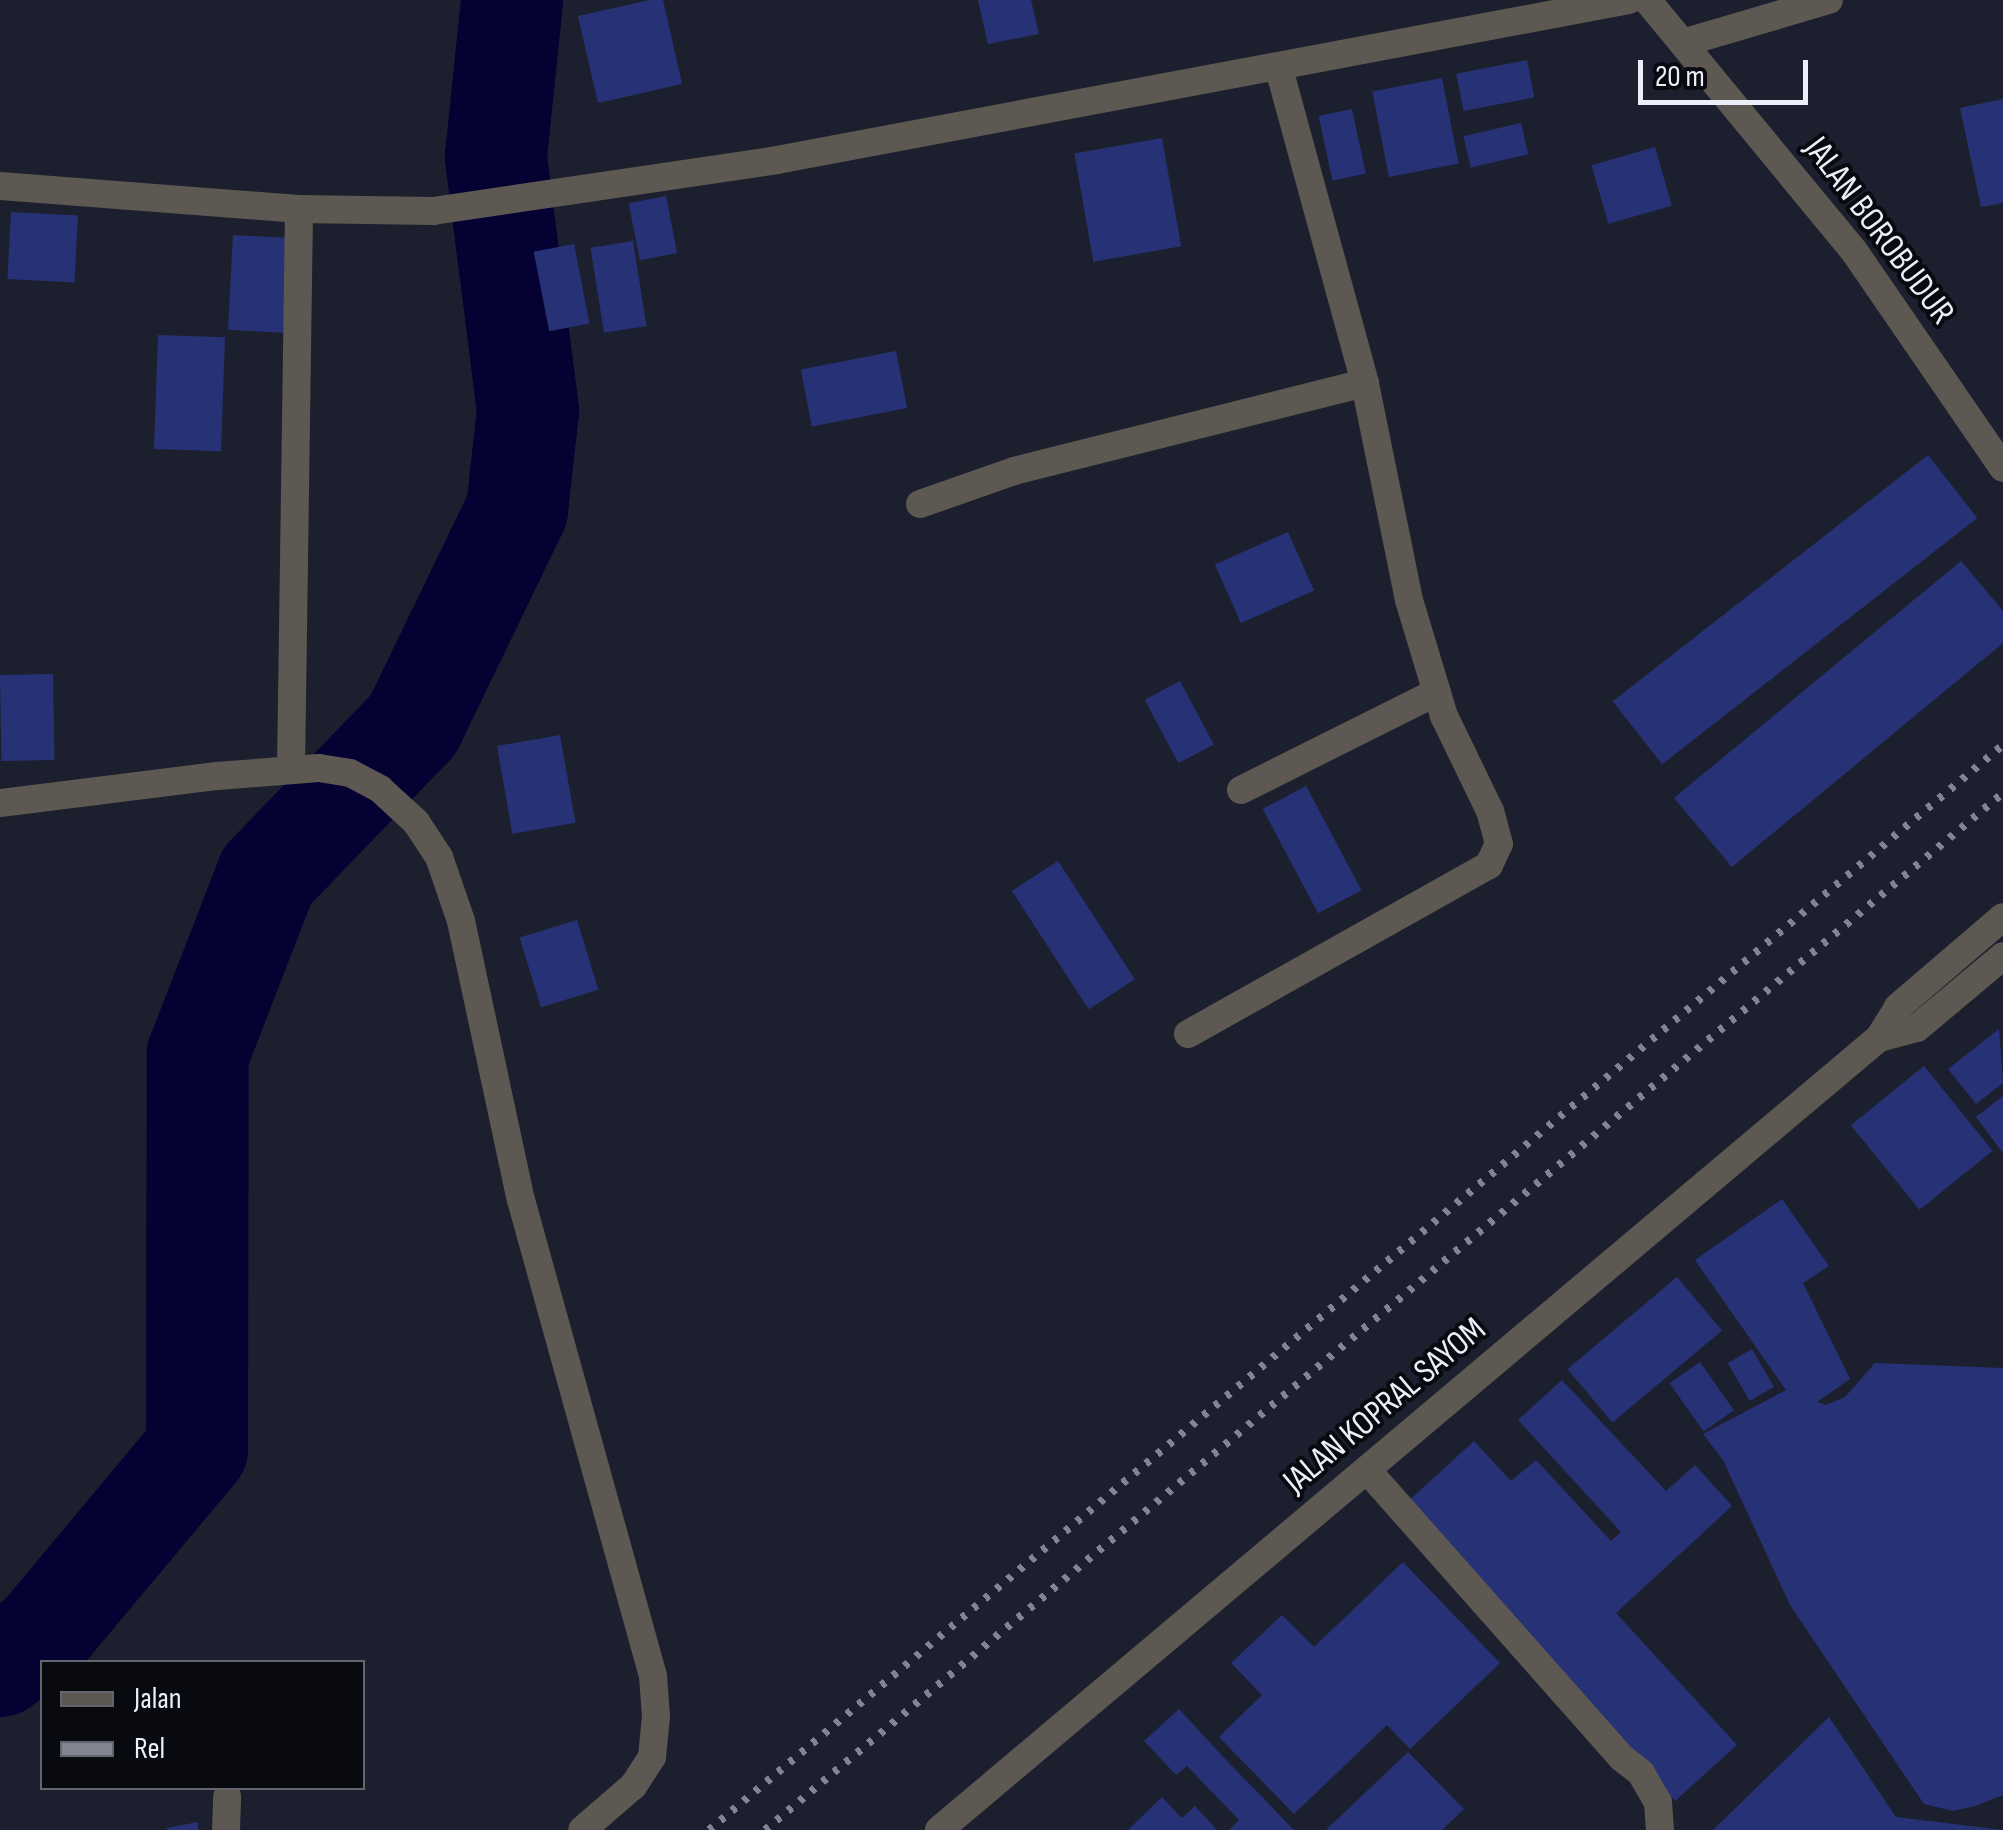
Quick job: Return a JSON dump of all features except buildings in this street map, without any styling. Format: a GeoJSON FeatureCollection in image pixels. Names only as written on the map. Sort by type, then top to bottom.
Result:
{"type":"FeatureCollection","features":[{"type":"Feature","properties":{"kind":"street"},"geometry":{"type":"LineString","coordinates":[[0,186],[298,209],[433,212],[778,160],[1629,0]]}},
{"type":"Feature","properties":{"kind":"street","name":"JALAN BOROBUDUR"},"geometry":{"type":"LineString","coordinates":[[1647,0],[1686,42],[1854,251],[2003,468]]}},
{"type":"Feature","properties":{"kind":"street"},"geometry":{"type":"LineString","coordinates":[[1686,42],[1829,0]]}},
{"type":"Feature","properties":{"kind":"street"},"geometry":{"type":"LineString","coordinates":[[1188,1034],[1489,865],[1499,844],[1496,828],[1437,692],[1410,600],[1365,382],[1280,68]]}},
{"type":"Feature","properties":{"kind":"street"},"geometry":{"type":"LineString","coordinates":[[292,770],[298,209]]}},
{"type":"Feature","properties":{"kind":"street"},"geometry":{"type":"LineString","coordinates":[[920,504],[1014,471],[1365,382]]}},
{"type":"Feature","properties":{"kind":"street"},"geometry":{"type":"LineString","coordinates":[[1241,790],[1437,692]]}},
{"type":"Feature","properties":{"kind":"street"},"geometry":{"type":"LineString","coordinates":[[0,803],[292,770],[350,773],[380,789],[416,822],[439,856],[461,921],[521,1200],[653,1676],[656,1716],[652,1757],[633,1786],[582,1830]]}},
{"type":"Feature","properties":{"kind":"street","name":"JALAN KOPRAL SAYOM"},"geometry":{"type":"LineString","coordinates":[[939,1830],[1879,1038],[1898,1007],[2003,917]]}},
{"type":"Feature","properties":{"kind":"street","name":"JALAN KOPRAL SAYOM"},"geometry":{"type":"LineString","coordinates":[[1879,1038],[1917,1028],[2003,956]]}},
{"type":"Feature","properties":{"kind":"street"},"geometry":{"type":"LineString","coordinates":[[1367,1470],[1622,1758],[1641,1773],[1658,1802],[1660,1830]]}},
{"type":"Feature","properties":{"kind":"street"},"geometry":{"type":"LineString","coordinates":[[226,1830],[227,1797]]}},
{"type":"Feature","properties":{"kind":"waterway"},"geometry":{"type":"LineString","coordinates":[[0,1666],[40,1637],[197,1449],[198,1054],[267,876],[413,725],[517,510],[528,411],[496,156],[512,0]]}},
{"type":"Feature","properties":{"kind":"railway"},"geometry":{"type":"LineString","coordinates":[[709,1830],[2003,745]]}},
{"type":"Feature","properties":{"kind":"railway"},"geometry":{"type":"LineString","coordinates":[[765,1830],[2003,793]]}}]}
